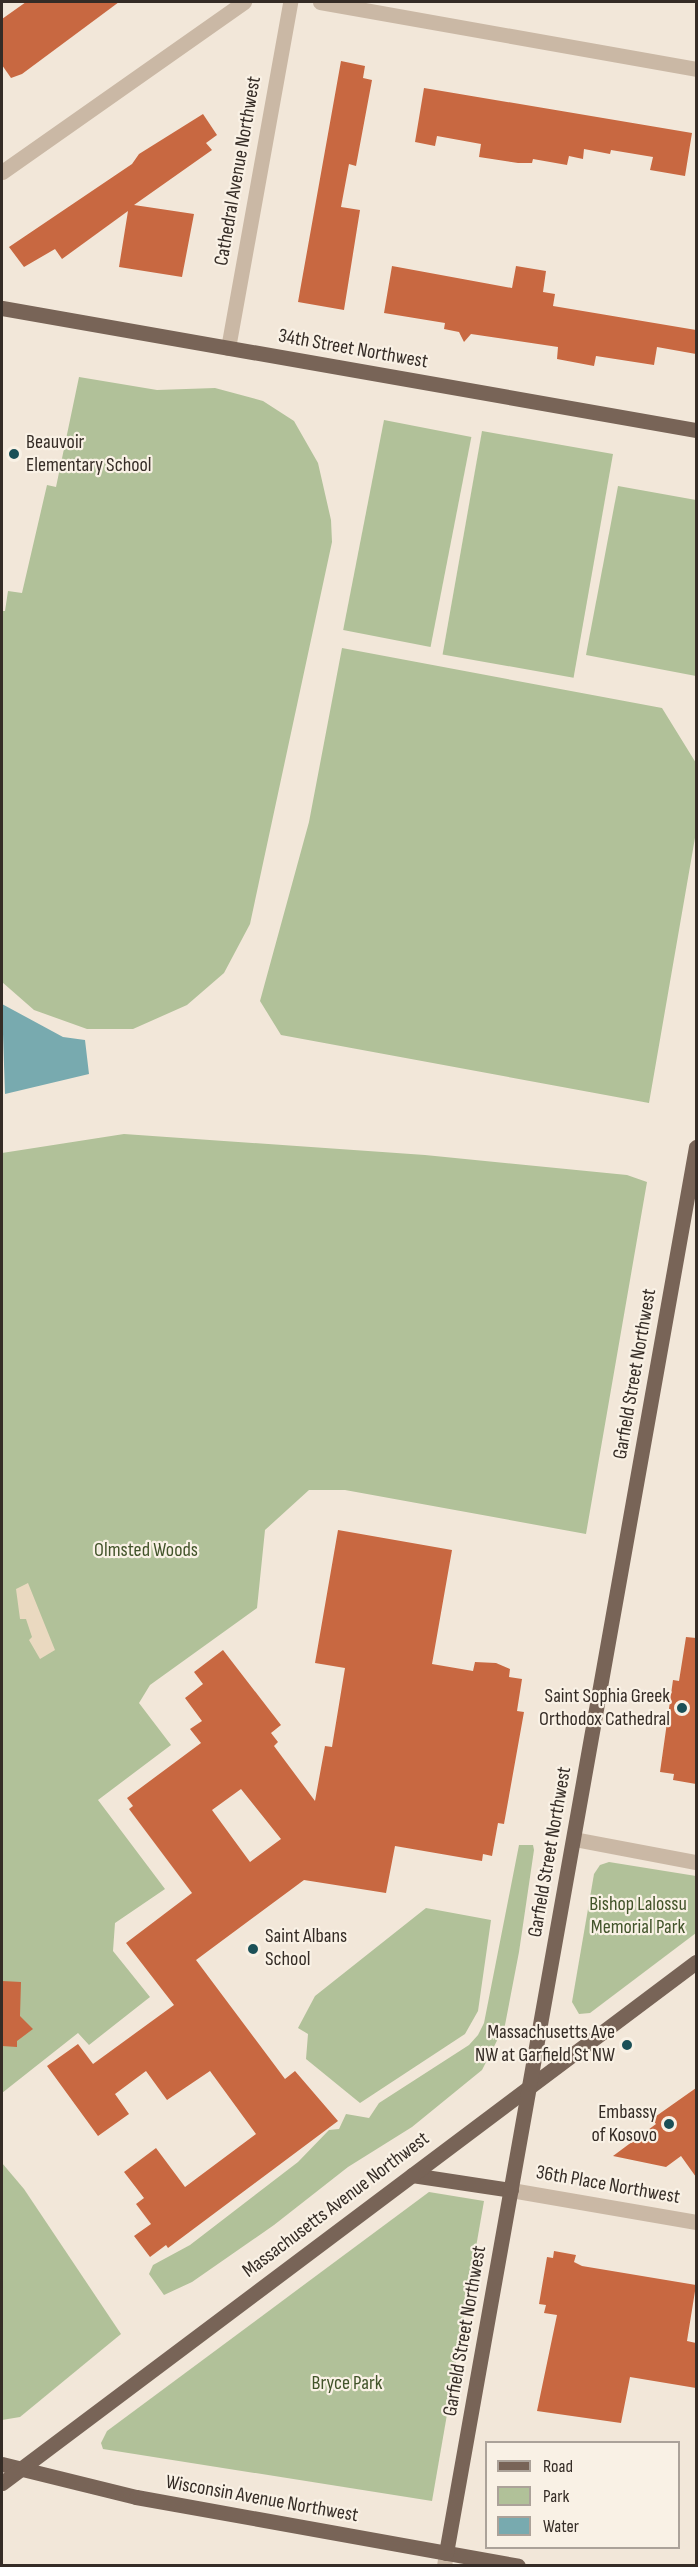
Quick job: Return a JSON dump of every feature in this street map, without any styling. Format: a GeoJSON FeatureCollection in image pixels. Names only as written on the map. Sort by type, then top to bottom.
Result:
{"type":"FeatureCollection","features":[{"type":"Feature","properties":{"kind":"main road","name":"34th Street Northwest"},"geometry":{"type":"LineString","coordinates":[[2,308],[696,430]]}},
{"type":"Feature","properties":{"kind":"main road","name":"Garfield Street Northwest"},"geometry":{"type":"LineString","coordinates":[[445,2559],[696,1150]]}},
{"type":"Feature","properties":{"kind":"main road","name":"Massachusetts Avenue Northwest"},"geometry":{"type":"LineString","coordinates":[[2,2483],[696,1962]]}},
{"type":"Feature","properties":{"kind":"main road"},"geometry":{"type":"LineString","coordinates":[[412,2175],[511,2190]]}},
{"type":"Feature","properties":{"kind":"main road","name":"Wisconsin Avenue Northwest"},"geometry":{"type":"LineString","coordinates":[[2,2464],[136,2497],[445,2559],[518,2565]]}},
{"type":"Feature","properties":{"kind":"street"},"geometry":{"type":"LineString","coordinates":[[2,172],[244,2]]}},
{"type":"Feature","properties":{"kind":"street","name":"Cathedral Avenue Northwest"},"geometry":{"type":"LineString","coordinates":[[228,348],[290,2]]}},
{"type":"Feature","properties":{"kind":"street"},"geometry":{"type":"LineString","coordinates":[[320,2],[696,69]]}},
{"type":"Feature","properties":{"kind":"street"},"geometry":{"type":"LineString","coordinates":[[574,1839],[696,1862]]}},
{"type":"Feature","properties":{"kind":"street","name":"36th Place Northwest"},"geometry":{"type":"LineString","coordinates":[[511,2190],[696,2222]]}},
{"type":"Feature","properties":{"kind":"green space"},"geometry":{"type":"Polygon","coordinates":[[[79,377],[157,390],[215,388],[263,401],[294,421],[318,463],[331,520],[332,542],[250,924],[224,973],[187,1005],[133,1029],[87,1029],[34,1010],[2,982],[2,611],[5,611],[8,591],[22,593],[47,485],[56,487],[79,377]]]}},
{"type":"Feature","properties":{"kind":"green space"},"geometry":{"type":"Polygon","coordinates":[[[384,420],[471,437],[431,647],[343,630],[384,420]]]}},
{"type":"Feature","properties":{"kind":"green space"},"geometry":{"type":"Polygon","coordinates":[[[482,431],[613,454],[574,678],[443,655],[482,431]]]}},
{"type":"Feature","properties":{"kind":"green space"},"geometry":{"type":"Polygon","coordinates":[[[618,486],[696,500],[696,676],[586,655],[618,486]]]}},
{"type":"Feature","properties":{"kind":"green space"},"geometry":{"type":"Polygon","coordinates":[[[342,648],[662,708],[696,763],[696,832],[649,1103],[281,1035],[260,1001],[309,822],[342,648]]]}},
{"type":"Feature","properties":{"kind":"green space","name":"Olmsted Woods"},"geometry":{"type":"Polygon","coordinates":[[[124,1134],[425,1155],[627,1175],[647,1182],[586,1534],[345,1490],[309,1490],[265,1530],[257,1608],[150,1685],[139,1703],[171,1745],[98,1800],[165,1889],[115,1923],[113,1951],[150,1997],[89,2045],[78,2033],[2,2093],[2,1153],[124,1134]]]}},
{"type":"Feature","properties":{"kind":"green space"},"geometry":{"type":"Polygon","coordinates":[[[519,1845],[533,1845],[534,1850],[519,1952],[505,2025],[482,2070],[412,2127],[348,2167],[274,2225],[192,2282],[164,2295],[149,2274],[153,2265],[190,2245],[298,2162],[329,2130],[339,2129],[346,2114],[369,2118],[379,2103],[469,2045],[478,2035],[484,2023],[519,1845]]]}},
{"type":"Feature","properties":{"kind":"green space","name":"Bishop Lalossu Memorial Park"},"geometry":{"type":"Polygon","coordinates":[[[609,1862],[696,1876],[696,1933],[590,2013],[579,2014],[572,2002],[594,1874],[600,1865],[609,1862]]]}},
{"type":"Feature","properties":{"kind":"green space"},"geometry":{"type":"Polygon","coordinates":[[[426,1908],[491,1920],[478,2011],[465,2034],[360,2103],[306,2059],[308,2034],[298,2028],[315,1996],[426,1908]]]}},
{"type":"Feature","properties":{"kind":"green space"},"geometry":{"type":"Polygon","coordinates":[[[2,2163],[24,2189],[121,2334],[20,2417],[2,2420],[2,2163]]]}},
{"type":"Feature","properties":{"kind":"green space","name":"Bryce Park"},"geometry":{"type":"Polygon","coordinates":[[[429,2192],[484,2201],[432,2501],[103,2449],[101,2443],[107,2431],[429,2192]]]}},
{"type":"Feature","properties":{"kind":"shaded area"},"geometry":{"type":"Polygon","coordinates":[[[28,1583],[55,1650],[40,1659],[29,1640],[32,1637],[26,1619],[20,1619],[16,1589],[28,1583]]]}},
{"type":"Feature","properties":{"kind":"water"},"geometry":{"type":"Polygon","coordinates":[[[2,1004],[63,1037],[85,1040],[89,1074],[5,1094],[2,1004]]]}},
{"type":"Feature","properties":{"kind":"building"},"geometry":{"type":"Polygon","coordinates":[[[26,2],[119,2],[22,74],[11,78],[2,65],[2,19],[26,2]]]}},
{"type":"Feature","properties":{"kind":"building"},"geometry":{"type":"Polygon","coordinates":[[[341,61],[365,66],[363,78],[372,80],[356,166],[349,164],[341,207],[360,210],[344,310],[298,302],[341,61]]]}},
{"type":"Feature","properties":{"kind":"building"},"geometry":{"type":"Polygon","coordinates":[[[424,88],[692,133],[685,176],[650,170],[653,157],[611,150],[610,154],[584,149],[583,159],[569,156],[567,165],[533,159],[532,163],[518,163],[479,157],[481,144],[437,136],[435,146],[415,142],[424,88]]]}},
{"type":"Feature","properties":{"kind":"building"},"geometry":{"type":"Polygon","coordinates":[[[203,114],[217,135],[206,143],[212,150],[134,205],[194,214],[182,277],[119,267],[128,211],[62,259],[55,249],[24,267],[9,247],[132,164],[139,154],[203,114]]]}},
{"type":"Feature","properties":{"kind":"building"},"geometry":{"type":"Polygon","coordinates":[[[392,266],[512,288],[516,266],[546,271],[543,292],[555,294],[553,306],[696,330],[696,354],[657,347],[654,365],[596,356],[594,366],[557,359],[558,347],[471,334],[464,342],[459,332],[444,329],[445,323],[384,313],[392,266]]]}},
{"type":"Feature","properties":{"kind":"building"},"geometry":{"type":"Polygon","coordinates":[[[338,1530],[452,1550],[432,1664],[473,1671],[475,1662],[496,1663],[510,1669],[509,1677],[522,1679],[517,1711],[524,1712],[504,1824],[498,1823],[492,1856],[483,1854],[482,1861],[395,1846],[386,1893],[304,1880],[196,1960],[285,2079],[295,2071],[338,2121],[168,2248],[166,2245],[150,2257],[134,2236],[151,2224],[136,2204],[144,2198],[124,2172],[156,2148],[185,2187],[256,2134],[210,2071],[167,2100],[146,2071],[115,2094],[129,2114],[98,2136],[47,2066],[78,2044],[93,2064],[174,2005],[126,1943],[192,1893],[129,1809],[133,1806],[127,1798],[201,1743],[190,1729],[202,1721],[185,1698],[203,1684],[194,1672],[223,1650],[281,1725],[271,1733],[278,1742],[274,1746],[315,1801],[325,1746],[332,1747],[345,1668],[315,1663],[338,1530]],[[241,1789],[212,1810],[250,1862],[281,1839],[241,1789]]]}},
{"type":"Feature","properties":{"kind":"building","name":"Saint Sophia Greek Orthodox Cathedral"},"geometry":{"type":"Polygon","coordinates":[[[686,1637],[696,1638],[696,1784],[673,1780],[674,1774],[660,1772],[673,1680],[679,1681],[686,1637]]]}},
{"type":"Feature","properties":{"kind":"building"},"geometry":{"type":"Polygon","coordinates":[[[2,1981],[21,1982],[20,2016],[33,2029],[17,2041],[17,2047],[2,2046],[2,1981]]]}},
{"type":"Feature","properties":{"kind":"building"},"geometry":{"type":"Polygon","coordinates":[[[696,2088],[696,2177],[681,2156],[666,2167],[613,2156],[656,2124],[652,2119],[696,2088]]]}},
{"type":"Feature","properties":{"kind":"building"},"geometry":{"type":"Polygon","coordinates":[[[554,2251],[576,2255],[574,2262],[582,2266],[696,2285],[687,2341],[696,2343],[696,2388],[630,2377],[621,2423],[537,2411],[557,2315],[544,2313],[546,2305],[539,2304],[547,2257],[553,2258],[554,2251]]]}},
{"type":"Feature","properties":{"kind":"place","name":"Beauvoir Elementary School"},"geometry":{"type":"Point","coordinates":[14,454]}},
{"type":"Feature","properties":{"kind":"place","name":"Saint Sophia Greek Orthodox Cathedral"},"geometry":{"type":"Point","coordinates":[682,1708]}},
{"type":"Feature","properties":{"kind":"place","name":"Saint Albans School"},"geometry":{"type":"Point","coordinates":[253,1949]}},
{"type":"Feature","properties":{"kind":"place","name":"Massachusetts Ave NW at Garfield St NW"},"geometry":{"type":"Point","coordinates":[627,2045]}},
{"type":"Feature","properties":{"kind":"place","name":"Embassy of Kosovo"},"geometry":{"type":"Point","coordinates":[669,2124]}}]}
